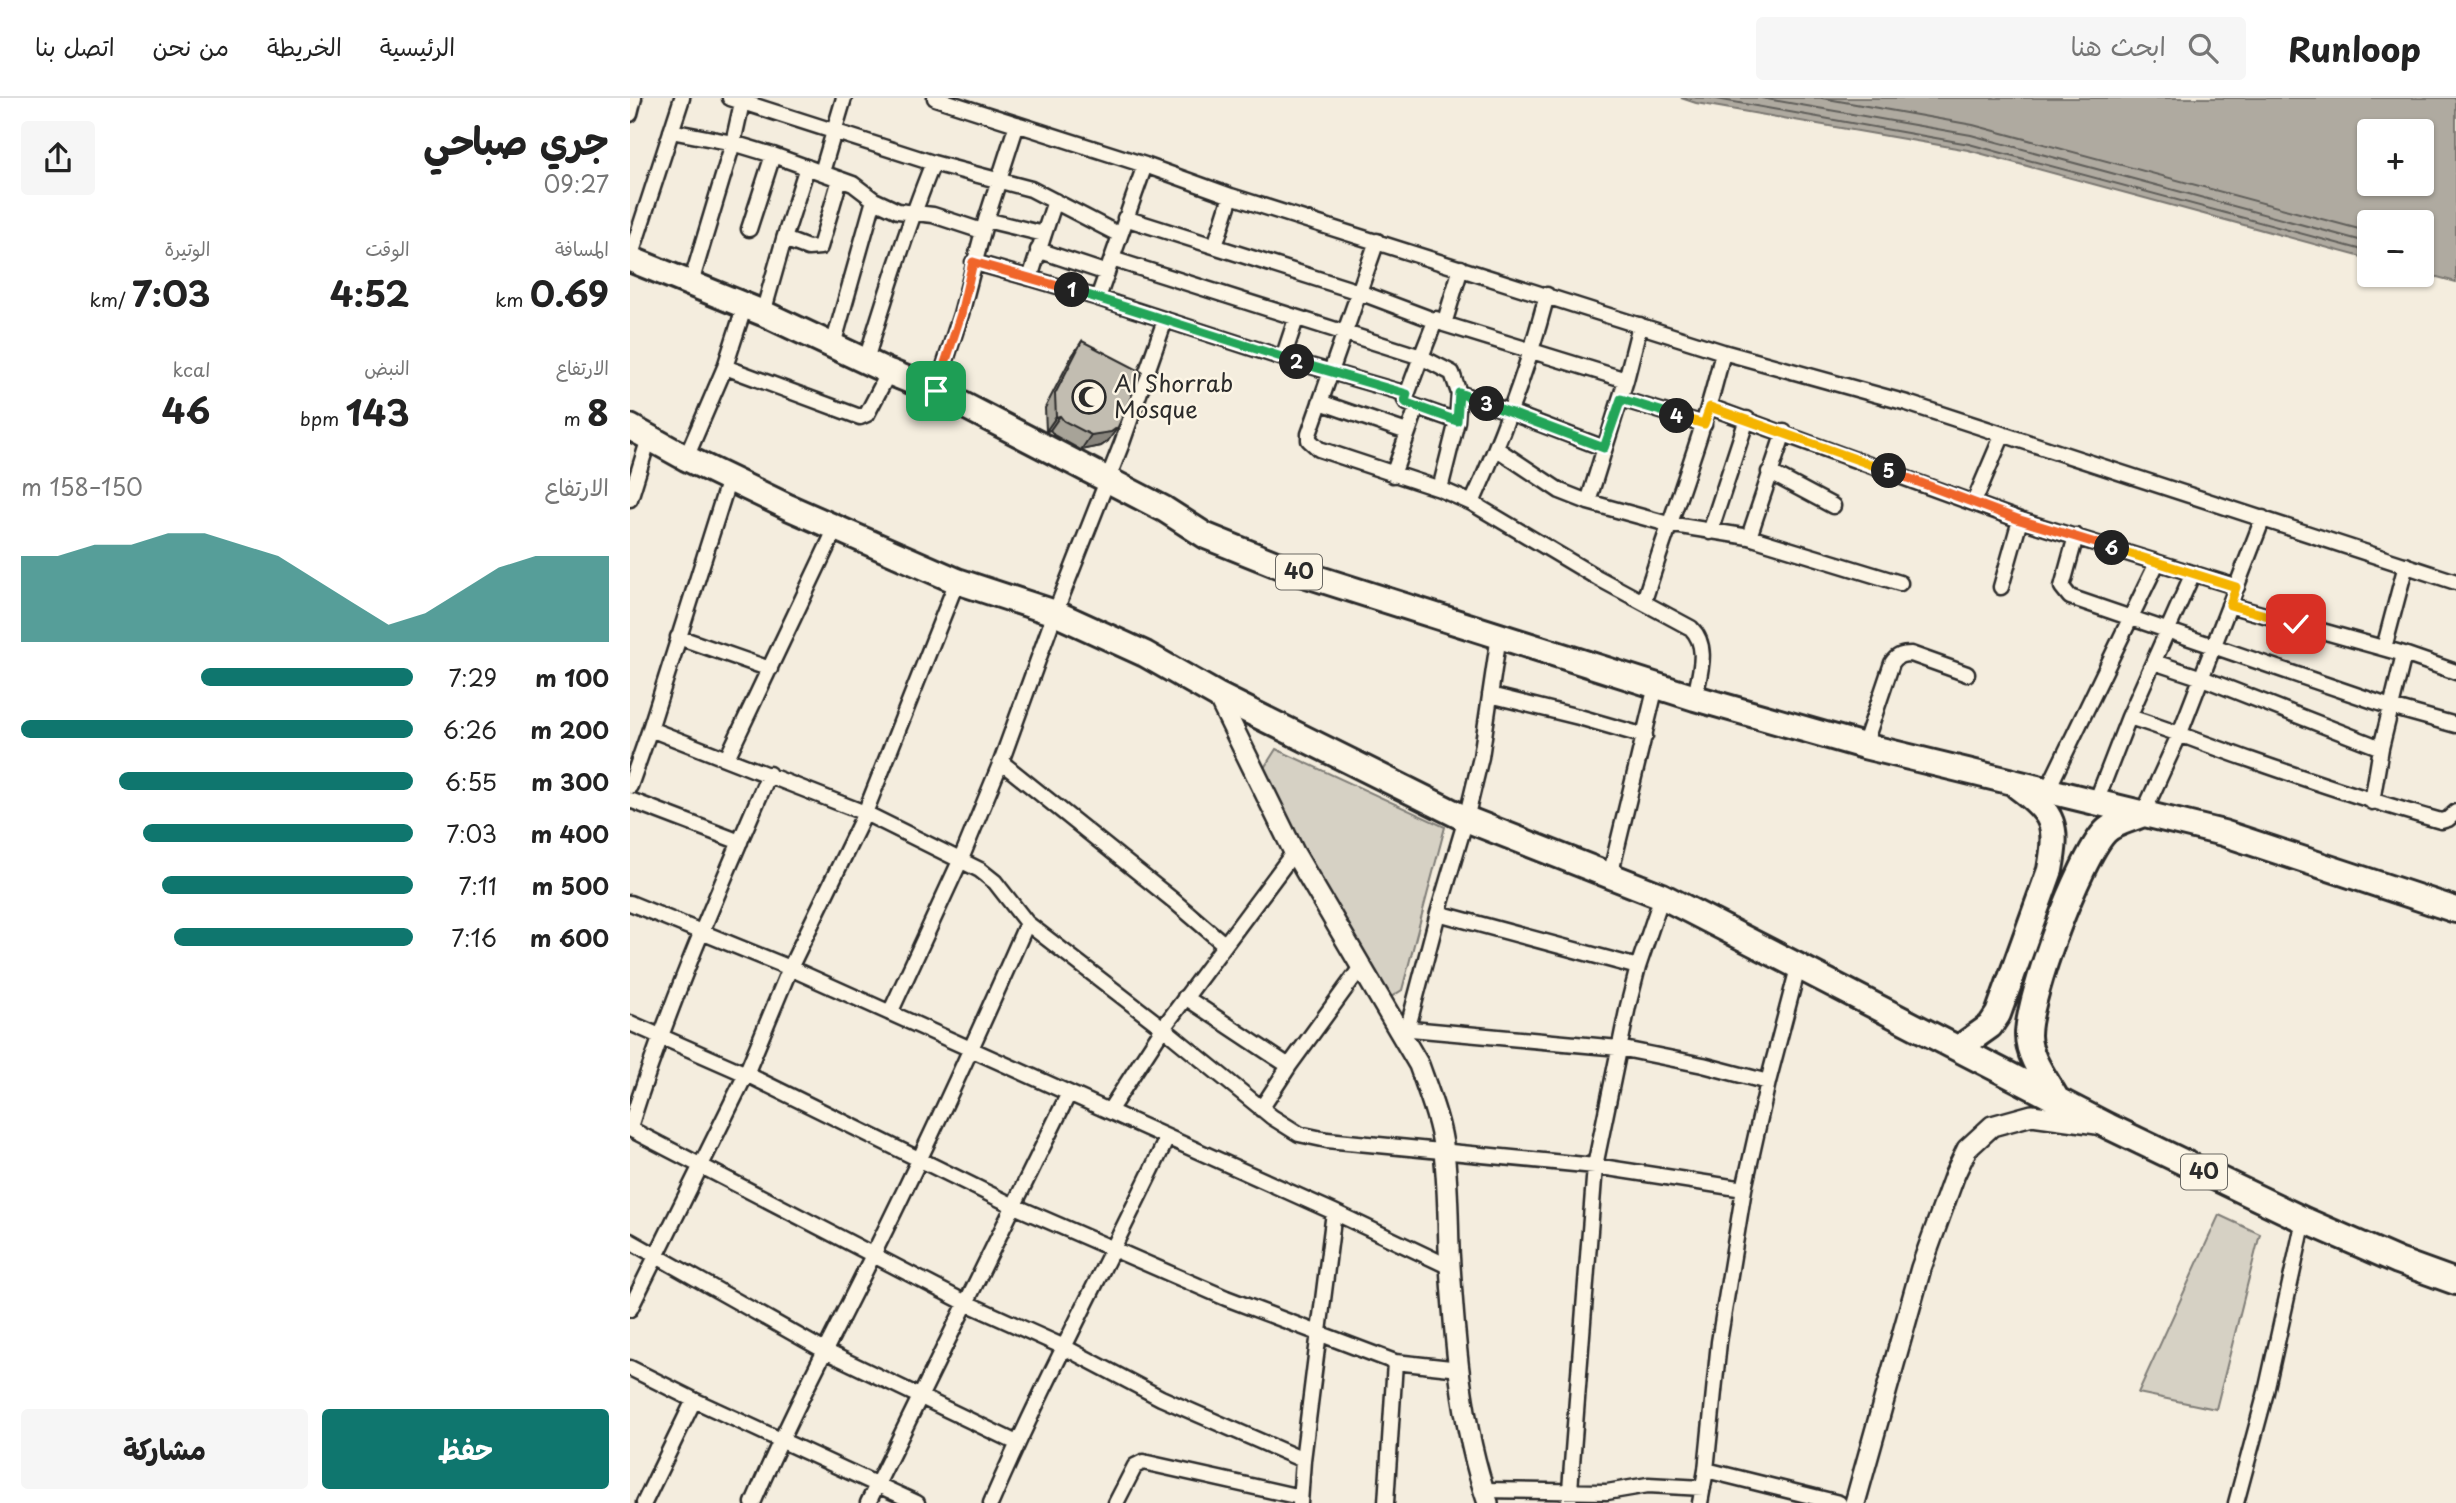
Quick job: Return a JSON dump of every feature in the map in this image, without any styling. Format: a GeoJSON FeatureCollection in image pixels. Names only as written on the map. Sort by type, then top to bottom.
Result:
{"type":"FeatureCollection","features":[{"type":"Feature","properties":{"kind":"highway","name":"40"},"geometry":{"type":"LineString","coordinates":[[630,259],[754,309],[936,391],[1106,478],[1218,541],[1334,584],[1695,698],[1864,746],[2008,780]]}},
{"type":"Feature","properties":{"kind":"highway","name":"40"},"geometry":{"type":"LineString","coordinates":[[640,433],[729,480],[957,582],[1055,613],[1145,654],[1217,695],[1466,819],[1662,896],[2108,1126],[2304,1220],[2411,1266],[2456,1282]]}},
{"type":"Feature","properties":{"kind":"highway"},"geometry":{"type":"LineString","coordinates":[[2008,780],[2223,833],[2456,910]]}},
{"type":"Feature","properties":{"kind":"highway"},"geometry":{"type":"LineString","coordinates":[[1959,1048],[1990,1026],[1998,1014],[2050,870],[2054,848],[2053,825],[2040,803],[2008,780]]}},
{"type":"Feature","properties":{"kind":"highway"},"geometry":{"type":"LineString","coordinates":[[2057,1099],[2034,1059],[2028,1037],[2036,992],[2089,853],[2106,829],[2143,814]]}},
{"type":"Feature","properties":{"kind":"street"},"geometry":{"type":"LineString","coordinates":[[630,114],[634,98]]}},
{"type":"Feature","properties":{"kind":"street"},"geometry":{"type":"LineString","coordinates":[[630,259],[682,98]]}},
{"type":"Feature","properties":{"kind":"street"},"geometry":{"type":"LineString","coordinates":[[822,172],[844,98]]}},
{"type":"Feature","properties":{"kind":"street"},"geometry":{"type":"LineString","coordinates":[[935,98],[1145,165],[1231,196],[1724,352],[1907,403],[2456,582]]}},
{"type":"Feature","properties":{"kind":"street"},"geometry":{"type":"LineString","coordinates":[[691,283],[733,143],[738,99],[933,163],[1031,189],[1120,235]]}},
{"type":"Feature","properties":{"kind":"street"},"geometry":{"type":"LineString","coordinates":[[936,391],[961,314],[984,225],[1017,124]]}},
{"type":"Feature","properties":{"kind":"street"},"geometry":{"type":"LineString","coordinates":[[671,131],[733,143],[822,172],[859,187],[874,200],[898,211],[1044,234]]}},
{"type":"Feature","properties":{"kind":"street"},"geometry":{"type":"LineString","coordinates":[[750,229],[773,155]]}},
{"type":"Feature","properties":{"kind":"street"},"geometry":{"type":"LineString","coordinates":[[866,360],[903,250],[912,214],[933,163]]}},
{"type":"Feature","properties":{"kind":"street"},"geometry":{"type":"LineString","coordinates":[[1098,298],[1145,165]]}},
{"type":"Feature","properties":{"kind":"street"},"geometry":{"type":"LineString","coordinates":[[686,458],[784,239],[807,167]]}},
{"type":"Feature","properties":{"kind":"street"},"geometry":{"type":"LineString","coordinates":[[784,239],[808,248],[820,247],[840,179]]}},
{"type":"Feature","properties":{"kind":"street"},"geometry":{"type":"LineString","coordinates":[[1215,246],[1231,196]]}},
{"type":"Feature","properties":{"kind":"street"},"geometry":{"type":"LineString","coordinates":[[833,345],[874,200]]}},
{"type":"Feature","properties":{"kind":"street"},"geometry":{"type":"LineString","coordinates":[[1030,278],[1055,201]]}},
{"type":"Feature","properties":{"kind":"street"},"geometry":{"type":"LineString","coordinates":[[1125,218],[1626,380]]}},
{"type":"Feature","properties":{"kind":"street"},"geometry":{"type":"LineString","coordinates":[[1377,241],[1309,434],[1313,445],[1393,475],[1440,489],[1472,503],[1575,566],[1692,628],[1699,636],[1702,655],[1695,698]]}},
{"type":"Feature","properties":{"kind":"street"},"geometry":{"type":"LineString","coordinates":[[1038,250],[1110,266],[1345,331],[1421,357],[1452,373],[1459,393],[1457,421],[1440,489]]}},
{"type":"Feature","properties":{"kind":"street"},"geometry":{"type":"LineString","coordinates":[[973,262],[1407,394]]}},
{"type":"Feature","properties":{"kind":"street"},"geometry":{"type":"LineString","coordinates":[[1457,421],[1405,401],[1421,357],[1440,321],[1461,268]]}},
{"type":"Feature","properties":{"kind":"street"},"geometry":{"type":"LineString","coordinates":[[1472,503],[1511,413],[1533,350],[1547,295]]}},
{"type":"Feature","properties":{"kind":"street"},"geometry":{"type":"LineString","coordinates":[[1283,358],[1296,319]]}},
{"type":"Feature","properties":{"kind":"street"},"geometry":{"type":"LineString","coordinates":[[890,1013],[961,859],[1000,762],[1106,478],[1122,443],[1165,320]]}},
{"type":"Feature","properties":{"kind":"street"},"geometry":{"type":"LineString","coordinates":[[1588,502],[1621,399],[1640,325]]}},
{"type":"Feature","properties":{"kind":"street"},"geometry":{"type":"LineString","coordinates":[[1644,601],[1710,407],[1724,352]]}},
{"type":"Feature","properties":{"kind":"street"},"geometry":{"type":"LineString","coordinates":[[725,367],[860,416],[867,414],[889,372]]}},
{"type":"Feature","properties":{"kind":"street"},"geometry":{"type":"LineString","coordinates":[[1459,393],[1604,448]]}},
{"type":"Feature","properties":{"kind":"street"},"geometry":{"type":"LineString","coordinates":[[1621,399],[1704,424]]}},
{"type":"Feature","properties":{"kind":"street"},"geometry":{"type":"LineString","coordinates":[[1320,402],[1407,432]]}},
{"type":"Feature","properties":{"kind":"street"},"geometry":{"type":"LineString","coordinates":[[1393,475],[1417,407]]}},
{"type":"Feature","properties":{"kind":"street"},"geometry":{"type":"LineString","coordinates":[[1710,407],[2020,520],[2236,587]]}},
{"type":"Feature","properties":{"kind":"street"},"geometry":{"type":"LineString","coordinates":[[1710,532],[1747,419]]}},
{"type":"Feature","properties":{"kind":"street"},"geometry":{"type":"LineString","coordinates":[[1749,537],[1783,432]]}},
{"type":"Feature","properties":{"kind":"street"},"geometry":{"type":"LineString","coordinates":[[630,499],[640,433]]}},
{"type":"Feature","properties":{"kind":"street"},"geometry":{"type":"LineString","coordinates":[[1974,502],[2003,434]]}},
{"type":"Feature","properties":{"kind":"street"},"geometry":{"type":"LineString","coordinates":[[1497,449],[1548,484],[1588,502],[1668,524],[1749,537],[1900,583]]}},
{"type":"Feature","properties":{"kind":"street"},"geometry":{"type":"LineString","coordinates":[[1769,472],[1833,506]]}},
{"type":"Feature","properties":{"kind":"street"},"geometry":{"type":"LineString","coordinates":[[630,786],[729,480]]}},
{"type":"Feature","properties":{"kind":"street"},"geometry":{"type":"LineString","coordinates":[[2143,814],[2180,733],[2263,518]]}},
{"type":"Feature","properties":{"kind":"street"},"geometry":{"type":"LineString","coordinates":[[2001,587],[2020,520]]}},
{"type":"Feature","properties":{"kind":"street"},"geometry":{"type":"LineString","coordinates":[[727,758],[836,527]]}},
{"type":"Feature","properties":{"kind":"street"},"geometry":{"type":"LineString","coordinates":[[2076,537],[2062,587],[2063,592],[2070,597],[2391,707],[2456,725]]}},
{"type":"Feature","properties":{"kind":"street"},"geometry":{"type":"LineString","coordinates":[[2048,791],[2157,563]]}},
{"type":"Feature","properties":{"kind":"street"},"geometry":{"type":"LineString","coordinates":[[2384,648],[2406,565]]}},
{"type":"Feature","properties":{"kind":"street"},"geometry":{"type":"LineString","coordinates":[[2096,802],[2129,718],[2193,573]]}},
{"type":"Feature","properties":{"kind":"street"},"geometry":{"type":"LineString","coordinates":[[630,1309],[746,1074],[790,968],[865,813],[957,582]]}},
{"type":"Feature","properties":{"kind":"street"},"geometry":{"type":"LineString","coordinates":[[2230,605],[2384,648],[2456,672]]}},
{"type":"Feature","properties":{"kind":"street"},"geometry":{"type":"LineString","coordinates":[[1403,1027],[1466,819],[1481,757],[1499,635]]}},
{"type":"Feature","properties":{"kind":"street"},"geometry":{"type":"LineString","coordinates":[[678,637],[770,669]]}},
{"type":"Feature","properties":{"kind":"street"},"geometry":{"type":"LineString","coordinates":[[1864,746],[1896,658],[1911,654],[1967,674]]}},
{"type":"Feature","properties":{"kind":"street"},"geometry":{"type":"LineString","coordinates":[[2372,802],[2381,748],[2404,654]]}},
{"type":"Feature","properties":{"kind":"street"},"geometry":{"type":"LineString","coordinates":[[2154,662],[2381,748]]}},
{"type":"Feature","properties":{"kind":"street"},"geometry":{"type":"LineString","coordinates":[[1610,876],[1656,686]]}},
{"type":"Feature","properties":{"kind":"street"},"geometry":{"type":"LineString","coordinates":[[1217,695],[1294,852],[1361,967],[1403,1027],[1432,1102],[1444,1151],[1450,1267],[1460,1369],[1469,1431],[1486,1496],[1569,1498],[1648,1485],[1703,1488]]}},
{"type":"Feature","properties":{"kind":"street"},"geometry":{"type":"LineString","coordinates":[[1490,695],[1645,736]]}},
{"type":"Feature","properties":{"kind":"street"},"geometry":{"type":"LineString","coordinates":[[2129,718],[2180,733],[2372,802],[2441,821],[2456,812]]}},
{"type":"Feature","properties":{"kind":"street"},"geometry":{"type":"LineString","coordinates":[[650,729],[865,813],[961,859],[995,882],[1027,923],[1163,1028],[1261,1109],[1305,1137],[1595,1166],[1744,1189]]}},
{"type":"Feature","properties":{"kind":"street"},"geometry":{"type":"LineString","coordinates":[[1000,762],[1224,944]]}},
{"type":"Feature","properties":{"kind":"street"},"geometry":{"type":"LineString","coordinates":[[769,774],[700,931],[660,1036],[630,1128],[701,1168],[964,1302],[1064,1347],[1161,1398],[1303,1460]]}},
{"type":"Feature","properties":{"kind":"street"},"geometry":{"type":"LineString","coordinates":[[630,800],[740,842]]}},
{"type":"Feature","properties":{"kind":"street"},"geometry":{"type":"LineString","coordinates":[[1109,1111],[1185,997],[1294,852]]}},
{"type":"Feature","properties":{"kind":"street"},"geometry":{"type":"LineString","coordinates":[[1569,1498],[1595,1166],[1637,967],[1662,896]]}},
{"type":"Feature","properties":{"kind":"street"},"geometry":{"type":"LineString","coordinates":[[630,902],[790,968],[1334,1212],[1450,1267]]}},
{"type":"Feature","properties":{"kind":"street"},"geometry":{"type":"LineString","coordinates":[[1438,913],[1637,967]]}},
{"type":"Feature","properties":{"kind":"street"},"geometry":{"type":"LineString","coordinates":[[753,1503],[779,1440],[971,1051],[1027,923]]}},
{"type":"Feature","properties":{"kind":"street"},"geometry":{"type":"LineString","coordinates":[[1700,1503],[1719,1342],[1744,1189],[1798,964]]}},
{"type":"Feature","properties":{"kind":"street"},"geometry":{"type":"LineString","coordinates":[[1261,1109],[1361,967]]}},
{"type":"Feature","properties":{"kind":"street"},"geometry":{"type":"LineString","coordinates":[[1185,997],[1289,1066]]}},
{"type":"Feature","properties":{"kind":"street"},"geometry":{"type":"LineString","coordinates":[[630,1023],[746,1074],[1013,1205],[1226,1298],[1395,1362],[1460,1369]]}},
{"type":"Feature","properties":{"kind":"street"},"geometry":{"type":"LineString","coordinates":[[1403,1027],[1619,1048],[1703,1065],[1768,1082]]}},
{"type":"Feature","properties":{"kind":"street"},"geometry":{"type":"LineString","coordinates":[[867,1503],[1069,1093]]}},
{"type":"Feature","properties":{"kind":"street"},"geometry":{"type":"LineString","coordinates":[[1855,1503],[1921,1268],[1955,1174],[1967,1149],[1992,1126],[2032,1115],[2108,1126]]}},
{"type":"Feature","properties":{"kind":"street"},"geometry":{"type":"LineString","coordinates":[[991,1503],[1017,1443],[1167,1138]]}},
{"type":"Feature","properties":{"kind":"street"},"geometry":{"type":"LineString","coordinates":[[1116,1503],[1135,1466],[1143,1462],[1300,1500],[1334,1212]]}},
{"type":"Feature","properties":{"kind":"street"},"geometry":{"type":"LineString","coordinates":[[2236,1503],[2266,1392],[2304,1220]]}},
{"type":"Feature","properties":{"kind":"street"},"geometry":{"type":"LineString","coordinates":[[630,1241],[825,1351],[1017,1443]]}},
{"type":"Feature","properties":{"kind":"street"},"geometry":{"type":"LineString","coordinates":[[1386,1503],[1395,1362]]}},
{"type":"Feature","properties":{"kind":"street"},"geometry":{"type":"LineString","coordinates":[[630,1368],[917,1503]]}},
{"type":"Feature","properties":{"kind":"street"},"geometry":{"type":"LineString","coordinates":[[644,1503],[694,1400]]}},
{"type":"Feature","properties":{"kind":"street"},"geometry":{"type":"LineString","coordinates":[[1706,1470],[1839,1503]]}},
{"type":"Feature","properties":{"kind":"shaded area"},"geometry":{"type":"Polygon","coordinates":[[[1276,749],[1445,827],[1402,990],[1386,1000],[1257,779],[1276,749]]]}},
{"type":"Feature","properties":{"kind":"shaded area"},"geometry":{"type":"Polygon","coordinates":[[[2219,1215],[2260,1234],[2216,1409],[2138,1393],[2219,1215]]]}},
{"type":"Feature","properties":{"kind":"water"},"geometry":{"type":"Polygon","coordinates":[[[1681,98],[2456,98],[2456,282],[2434,276],[2434,210],[2357,210],[2357,256],[1968,150],[1696,103],[1681,98]]]}},
{"type":"Feature","properties":{"kind":"building","name":"Al Shorrab Mosque"},"geometry":{"type":"Polygon","coordinates":[[[1082,341],[1142,372],[1118,427],[1111,432],[1091,435],[1064,421],[1060,416],[1056,417],[1055,394],[1082,341]]]}},
{"type":"Feature","properties":{"kind":"place","name":"Al Shorrab Mosque"},"geometry":{"type":"Point","coordinates":[1089,397]}},
{"type":"Feature","properties":{"kind":"route"},"geometry":{"type":"LineString","coordinates":[[936,391],[961,314],[973,262],[1407,394],[1407,403],[1457,421],[1459,393],[1604,448],[1621,399],[1704,424],[1710,407],[2020,520],[2236,587],[2230,605],[2296,624]]}}]}
